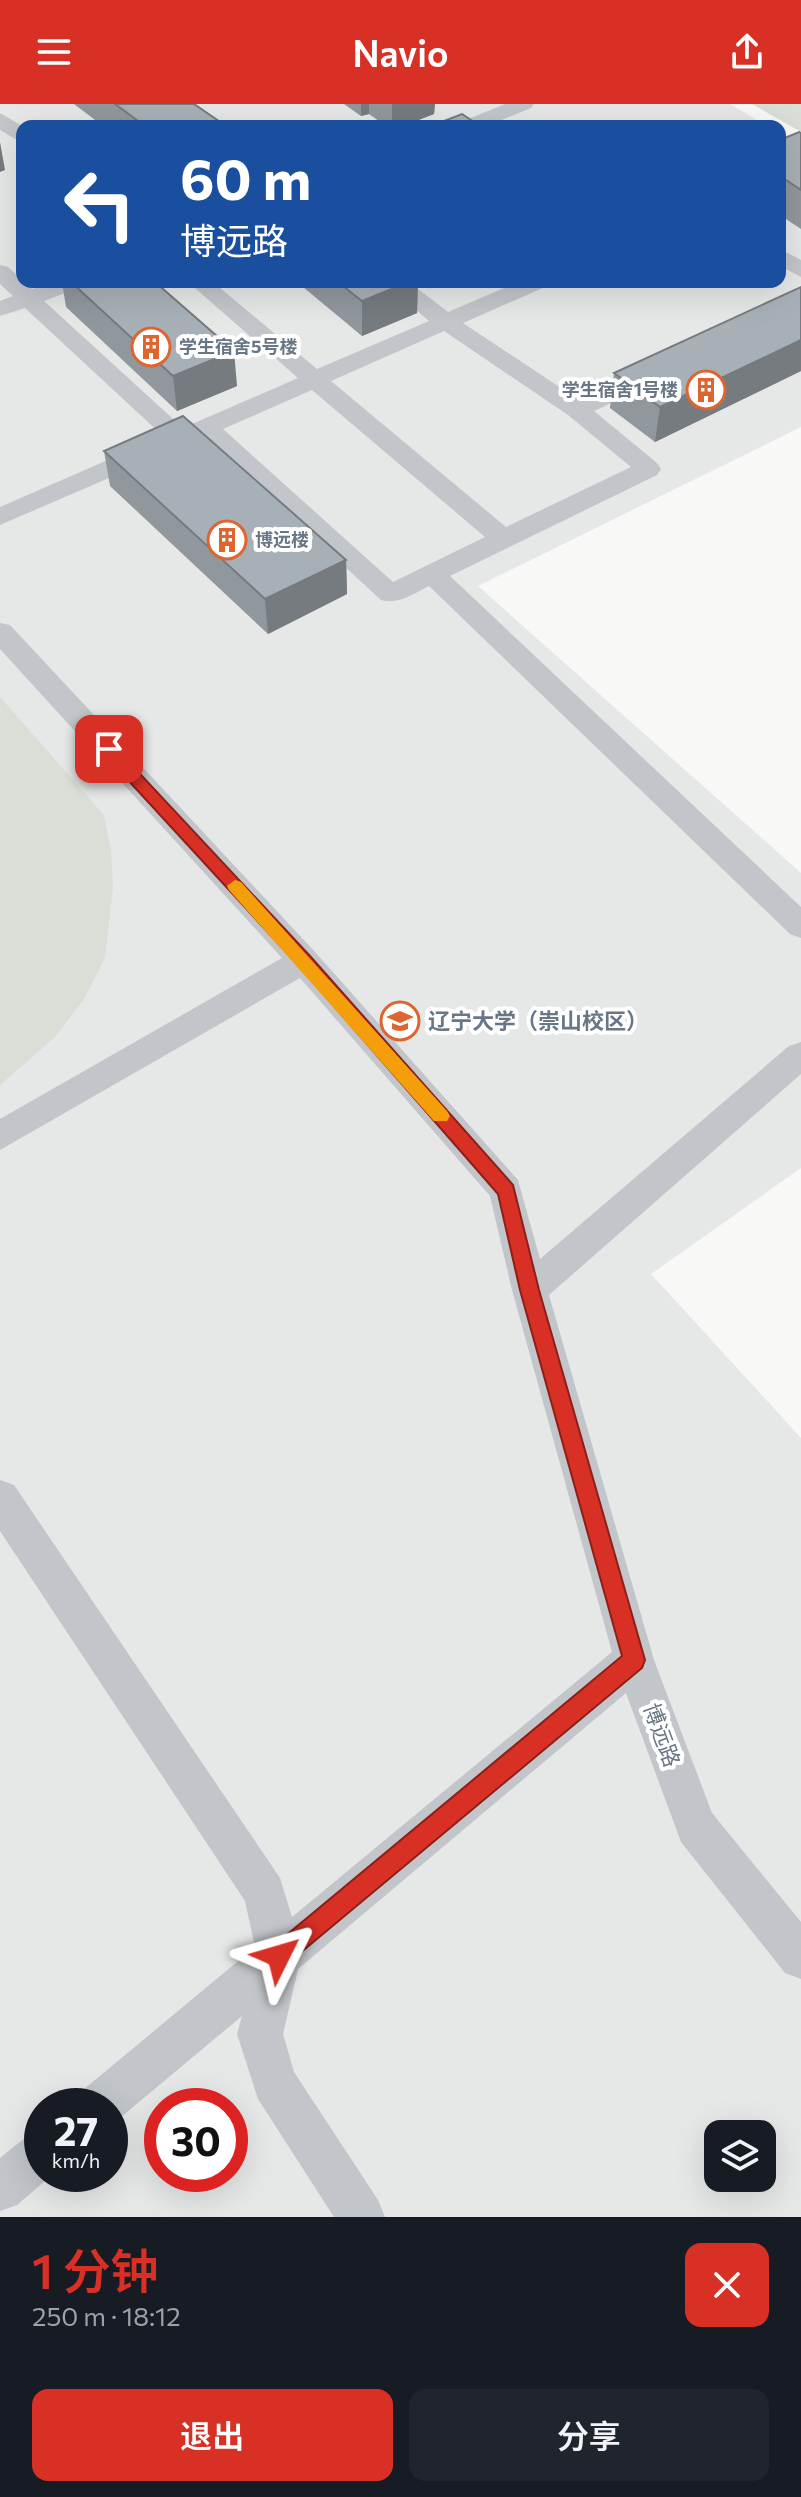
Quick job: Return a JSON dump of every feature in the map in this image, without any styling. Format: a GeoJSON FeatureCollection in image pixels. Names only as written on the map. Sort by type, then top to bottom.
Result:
{"type":"FeatureCollection","features":[{"type":"Feature","properties":{"kind":"street"},"geometry":{"type":"LineString","coordinates":[[483,120],[524,104]]}},
{"type":"Feature","properties":{"kind":"street"},"geometry":{"type":"LineString","coordinates":[[0,119],[16,132]]}},
{"type":"Feature","properties":{"kind":"street"},"geometry":{"type":"LineString","coordinates":[[0,272],[16,287]]}},
{"type":"Feature","properties":{"kind":"street"},"geometry":{"type":"LineString","coordinates":[[17,288],[179,438]]}},
{"type":"Feature","properties":{"kind":"street"},"geometry":{"type":"LineString","coordinates":[[0,309],[57,288]]}},
{"type":"Feature","properties":{"kind":"street"},"geometry":{"type":"LineString","coordinates":[[206,288],[502,538]]}},
{"type":"Feature","properties":{"kind":"street"},"geometry":{"type":"LineString","coordinates":[[206,426],[390,594],[648,469],[577,410],[444,321],[403,288]]}},
{"type":"Feature","properties":{"kind":"street"},"geometry":{"type":"LineString","coordinates":[[0,517],[523,288]]}},
{"type":"Feature","properties":{"kind":"street"},"geometry":{"type":"LineString","coordinates":[[577,410],[675,365]]}},
{"type":"Feature","properties":{"kind":"street"},"geometry":{"type":"LineString","coordinates":[[431,573],[801,926]]}},
{"type":"Feature","properties":{"kind":"street","name":"博远路"},"geometry":{"type":"LineString","coordinates":[[0,632],[304,961],[506,1190],[530,1290],[634,1660],[696,1827],[801,1957]]}},
{"type":"Feature","properties":{"kind":"street"},"geometry":{"type":"LineString","coordinates":[[0,1136],[304,961]]}},
{"type":"Feature","properties":{"kind":"street"},"geometry":{"type":"LineString","coordinates":[[530,1290],[801,1055]]}},
{"type":"Feature","properties":{"kind":"street"},"geometry":{"type":"LineString","coordinates":[[0,1498],[265,1893],[279,1956],[260,2034],[274,2083],[361,2217]]}},
{"type":"Feature","properties":{"kind":"street"},"geometry":{"type":"LineString","coordinates":[[121,2088],[634,1660]]}},
{"type":"Feature","properties":{"kind":"street"},"geometry":{"type":"LineString","coordinates":[[0,2188],[24,2168]]}},
{"type":"Feature","properties":{"kind":"shaded area","name":"辽宁大学（崇山校区）"},"geometry":{"type":"Polygon","coordinates":[[[0,104],[730,104],[757,120],[16,120],[16,288],[786,288],[786,138],[801,147],[801,427],[478,586],[801,873],[801,1168],[651,1274],[801,1438],[801,2217],[0,2217],[0,104]]]}},
{"type":"Feature","properties":{"kind":"shaded area"},"geometry":{"type":"Polygon","coordinates":[[[752,104],[801,104],[801,132],[786,123],[786,120],[780,120],[752,104]]]}},
{"type":"Feature","properties":{"kind":"shaded area"},"geometry":{"type":"Polygon","coordinates":[[[0,697],[104,815],[111,851],[113,887],[105,958],[84,999],[55,1037],[0,1085],[0,697]]]}},
{"type":"Feature","properties":{"kind":"building"},"geometry":{"type":"Polygon","coordinates":[[[115,104],[194,104],[217,120],[137,120],[115,104]]]}},
{"type":"Feature","properties":{"kind":"building"},"geometry":{"type":"Polygon","coordinates":[[[462,114],[471,120],[446,120],[462,114]]]}},
{"type":"Feature","properties":{"kind":"building"},"geometry":{"type":"Polygon","coordinates":[[[801,133],[801,190],[786,180],[786,137],[801,133]]]}},
{"type":"Feature","properties":{"kind":"building"},"geometry":{"type":"Polygon","coordinates":[[[801,287],[801,340],[660,407],[614,373],[801,287]]]}},
{"type":"Feature","properties":{"kind":"building"},"geometry":{"type":"Polygon","coordinates":[[[78,288],[162,288],[234,351],[173,376],[78,288]]]}},
{"type":"Feature","properties":{"kind":"building"},"geometry":{"type":"Polygon","coordinates":[[[346,288],[394,288],[362,301],[346,288]]]}},
{"type":"Feature","properties":{"kind":"building"},"geometry":{"type":"Polygon","coordinates":[[[183,416],[346,560],[265,599],[104,451],[183,416]]]}},
{"type":"Feature","properties":{"kind":"slow traffic"},"geometry":{"type":"LineString","coordinates":[[235,886],[441,1116]]}},
{"type":"Feature","properties":{"kind":"place","name":"学生宿舍5号楼"},"geometry":{"type":"Point","coordinates":[151,347]}},
{"type":"Feature","properties":{"kind":"place","name":"学生宿舍1号楼"},"geometry":{"type":"Point","coordinates":[706,390]}},
{"type":"Feature","properties":{"kind":"place","name":"博远楼"},"geometry":{"type":"Point","coordinates":[227,540]}},
{"type":"Feature","properties":{"kind":"place","name":"辽宁大学（崇山校区）"},"geometry":{"type":"Point","coordinates":[400,1021]}},
{"type":"Feature","properties":{"kind":"route"},"geometry":{"type":"LineString","coordinates":[[109,749],[304,961],[506,1190],[530,1290],[634,1660],[279,1956]]}}]}
